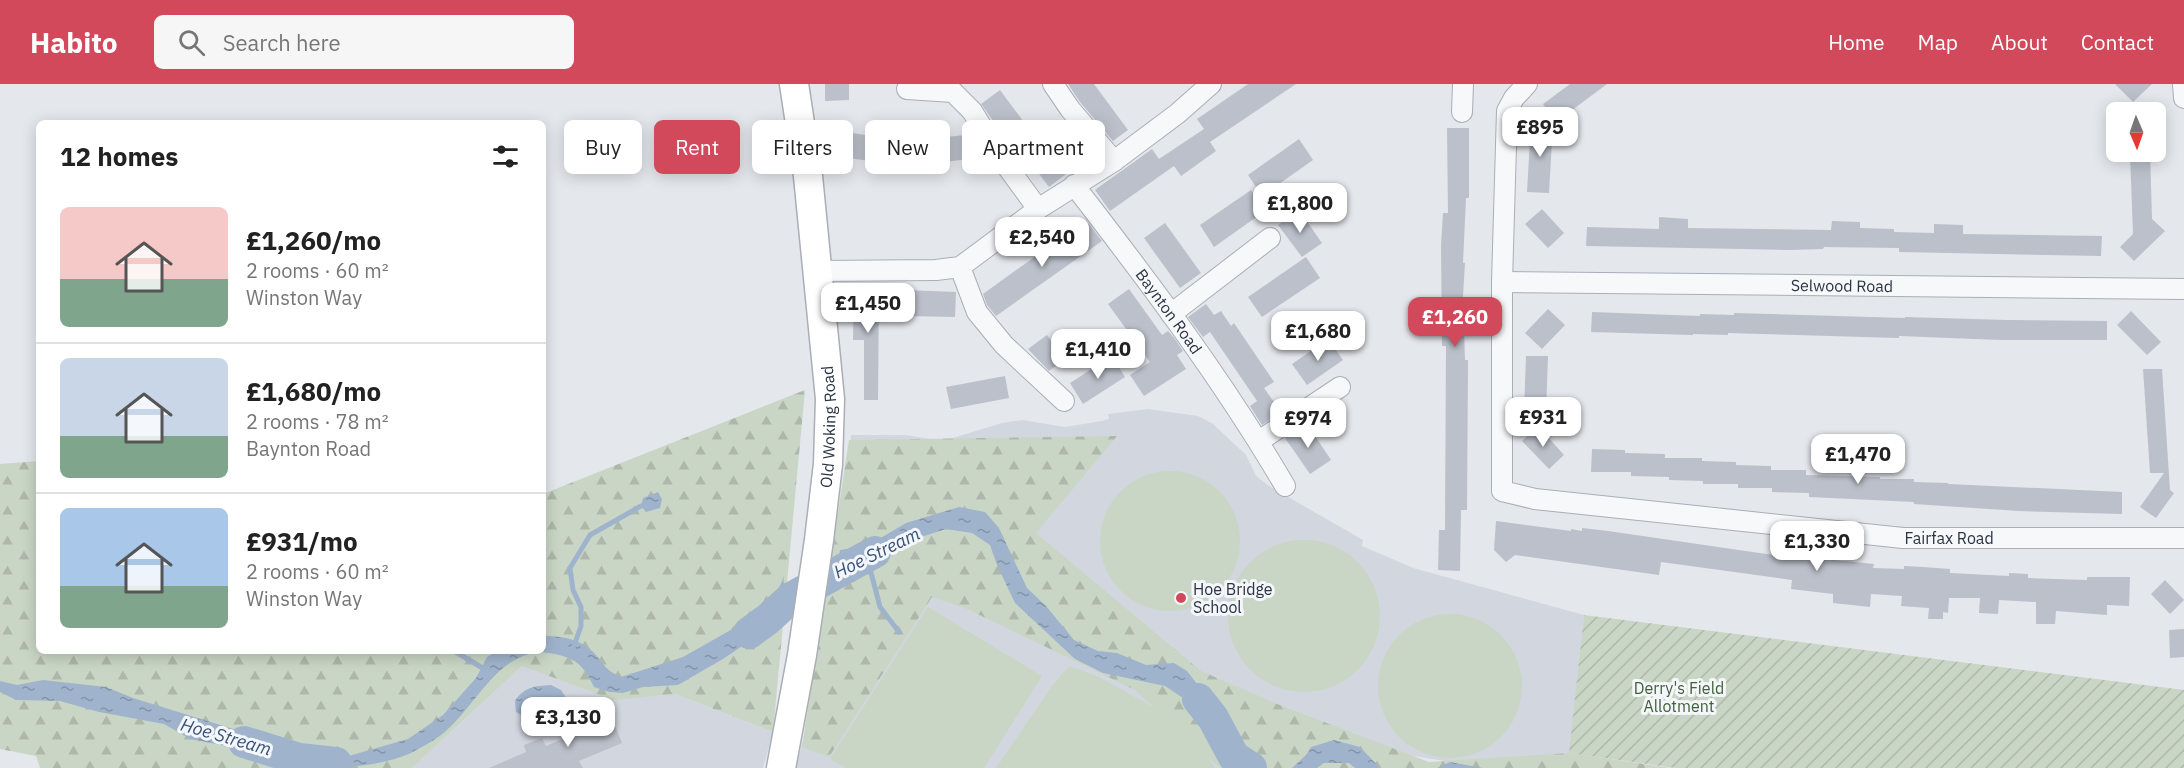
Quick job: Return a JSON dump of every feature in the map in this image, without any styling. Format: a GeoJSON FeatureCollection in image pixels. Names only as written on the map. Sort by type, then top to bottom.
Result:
{"type":"FeatureCollection","features":[{"type":"Feature","properties":{"kind":"main road","name":"Old Woking Road"},"geometry":{"type":"LineString","coordinates":[[781,768],[802,656],[819,540],[828,464],[830,399],[819,271],[794,84]]}},
{"type":"Feature","properties":{"kind":"street"},"geometry":{"type":"LineString","coordinates":[[1053,84],[1070,109],[1114,161]]}},
{"type":"Feature","properties":{"kind":"street"},"geometry":{"type":"LineString","coordinates":[[819,271],[936,270],[960,267],[1038,209],[1114,161],[1200,96],[1211,84]]}},
{"type":"Feature","properties":{"kind":"street"},"geometry":{"type":"LineString","coordinates":[[1462,111],[1463,84]]}},
{"type":"Feature","properties":{"kind":"street"},"geometry":{"type":"LineString","coordinates":[[1502,282],[1507,111],[1514,98],[1527,84]]}},
{"type":"Feature","properties":{"kind":"street"},"geometry":{"type":"LineString","coordinates":[[2183,84],[2184,98]]}},
{"type":"Feature","properties":{"kind":"street"},"geometry":{"type":"LineString","coordinates":[[907,89],[953,92],[972,111],[1003,161],[1038,209]]}},
{"type":"Feature","properties":{"kind":"street","name":"Baynton Road"},"geometry":{"type":"LineString","coordinates":[[1074,185],[1171,314],[1259,441],[1285,486]]}},
{"type":"Feature","properties":{"kind":"street"},"geometry":{"type":"LineString","coordinates":[[1171,314],[1270,238]]}},
{"type":"Feature","properties":{"kind":"street"},"geometry":{"type":"LineString","coordinates":[[960,267],[976,312],[1004,345],[1064,401]]}},
{"type":"Feature","properties":{"kind":"street","name":"Selwood Road"},"geometry":{"type":"LineString","coordinates":[[1502,282],[2184,289]]}},
{"type":"Feature","properties":{"kind":"street","name":"Fairfax Road"},"geometry":{"type":"LineString","coordinates":[[1502,282],[1502,491],[1535,500],[1903,538],[2184,538]]}},
{"type":"Feature","properties":{"kind":"street"},"geometry":{"type":"LineString","coordinates":[[1259,441],[1340,387]]}},
{"type":"Feature","properties":{"kind":"shaded area","name":"Hoe Bridge School"},"geometry":{"type":"Polygon","coordinates":[[[1148,409],[1198,416],[1213,424],[1246,455],[1256,476],[1269,486],[1363,540],[1362,546],[1413,568],[1584,615],[1569,768],[1450,762],[1360,747],[1221,768],[796,768],[843,582],[851,435],[905,435],[943,441],[1002,423],[1022,420],[1065,427],[1109,419],[1108,414],[1148,409]]]}},
{"type":"Feature","properties":{"kind":"shaded area"},"geometry":{"type":"Polygon","coordinates":[[[522,666],[614,699],[675,694],[773,732],[763,768],[412,768],[522,666]]]}},
{"type":"Feature","properties":{"kind":"green space"},"geometry":{"type":"Polygon","coordinates":[[[805,390],[773,732],[675,694],[614,700],[522,666],[412,768],[40,768],[36,756],[0,749],[0,464],[36,461],[36,654],[546,654],[546,493],[805,390]]]}},
{"type":"Feature","properties":{"kind":"green space"},"geometry":{"type":"Polygon","coordinates":[[[1117,436],[1036,533],[1201,671],[1282,706],[1429,762],[1570,753],[1671,768],[1220,768],[1135,690],[965,608],[932,597],[829,757],[802,747],[849,440],[1117,436]]]}},
{"type":"Feature","properties":{"kind":"green space"},"geometry":{"type":"Polygon","coordinates":[[[1170,471],[1197,477],[1209,483],[1219,492],[1228,502],[1234,514],[1240,541],[1234,568],[1228,580],[1219,590],[1209,599],[1197,605],[1170,611],[1143,605],[1131,599],[1121,590],[1112,580],[1106,568],[1100,541],[1106,514],[1112,502],[1121,492],[1131,483],[1143,477],[1170,471]]]}},
{"type":"Feature","properties":{"kind":"green space"},"geometry":{"type":"Polygon","coordinates":[[[1304,540],[1333,546],[1358,562],[1374,587],[1380,616],[1374,645],[1358,670],[1333,686],[1304,692],[1275,686],[1250,670],[1234,645],[1228,616],[1234,587],[1250,562],[1275,546],[1304,540]]]}},
{"type":"Feature","properties":{"kind":"green space"},"geometry":{"type":"Polygon","coordinates":[[[928,607],[1042,676],[984,768],[846,768],[830,759],[928,607]]]}},
{"type":"Feature","properties":{"kind":"green space"},"geometry":{"type":"Polygon","coordinates":[[[1450,614],[1478,619],[1501,635],[1517,658],[1522,686],[1517,714],[1501,737],[1478,753],[1450,758],[1422,753],[1399,737],[1383,714],[1378,686],[1383,658],[1399,635],[1422,619],[1450,614]]]}},
{"type":"Feature","properties":{"kind":"green space","name":"Derry's Field Allotment"},"geometry":{"type":"Polygon","coordinates":[[[1584,615],[2184,690],[2184,768],[1675,768],[1569,753],[1584,615]]]}},
{"type":"Feature","properties":{"kind":"green space"},"geometry":{"type":"Polygon","coordinates":[[[1069,666],[1099,677],[1189,727],[1215,768],[996,768],[1052,686],[1069,666]]]}},
{"type":"Feature","properties":{"kind":"water"},"geometry":{"type":"Polygon","coordinates":[[[658,492],[662,499],[660,508],[646,512],[641,506],[643,498],[658,492]]]}},
{"type":"Feature","properties":{"kind":"water"},"geometry":{"type":"Polygon","coordinates":[[[959,507],[985,512],[999,528],[1027,588],[1046,606],[1074,640],[1098,651],[1117,653],[1146,665],[1174,663],[1187,671],[1233,730],[1214,740],[1211,730],[1183,698],[1165,686],[1103,673],[1075,659],[1015,603],[990,545],[972,533],[946,529],[915,539],[836,583],[840,550],[867,546],[906,523],[959,507]]]}},
{"type":"Feature","properties":{"kind":"water"},"geometry":{"type":"Polygon","coordinates":[[[784,576],[779,621],[723,659],[678,685],[643,687],[623,693],[609,692],[594,687],[579,664],[569,658],[546,654],[546,636],[578,642],[591,650],[609,670],[621,677],[683,657],[773,603],[784,576]]]}},
{"type":"Feature","properties":{"kind":"water"},"geometry":{"type":"Polygon","coordinates":[[[492,654],[533,654],[521,657],[494,676],[445,732],[431,742],[411,753],[384,762],[329,768],[290,766],[298,751],[338,759],[408,739],[443,715],[476,678],[487,657],[492,654]]]}},
{"type":"Feature","properties":{"kind":"water"},"geometry":{"type":"Polygon","coordinates":[[[43,680],[106,687],[133,698],[288,746],[281,764],[237,748],[190,739],[164,724],[99,712],[60,701],[16,700],[0,692],[0,681],[17,685],[43,680]]]}},
{"type":"Feature","properties":{"kind":"water"},"geometry":{"type":"Polygon","coordinates":[[[551,685],[561,690],[567,699],[564,705],[553,711],[545,709],[537,715],[525,717],[516,712],[515,701],[522,693],[535,687],[551,685]]]}},
{"type":"Feature","properties":{"kind":"water"},"geometry":{"type":"Polygon","coordinates":[[[1239,735],[1253,760],[1267,768],[1233,768],[1218,748],[1239,735]]]}},
{"type":"Feature","properties":{"kind":"water"},"geometry":{"type":"Polygon","coordinates":[[[1334,740],[1360,747],[1380,768],[1355,768],[1349,763],[1324,763],[1317,768],[1292,768],[1311,747],[1334,740]]]}},
{"type":"Feature","properties":{"kind":"water"},"geometry":{"type":"Polygon","coordinates":[[[1450,762],[1483,768],[1437,768],[1450,762]]]}},
{"type":"Feature","properties":{"kind":"building"},"geometry":{"type":"Polygon","coordinates":[[[825,84],[849,84],[849,100],[825,101],[825,84]]]}},
{"type":"Feature","properties":{"kind":"building"},"geometry":{"type":"Polygon","coordinates":[[[1068,84],[1094,84],[1128,130],[1113,141],[1105,132],[1105,120],[1095,120],[1068,84]]]}},
{"type":"Feature","properties":{"kind":"building"},"geometry":{"type":"Polygon","coordinates":[[[1248,84],[1296,84],[1210,142],[1216,151],[1181,176],[1174,166],[1110,211],[1095,190],[1152,149],[1159,159],[1204,129],[1197,119],[1248,84]]]}},
{"type":"Feature","properties":{"kind":"building"},"geometry":{"type":"Polygon","coordinates":[[[1570,84],[1607,84],[1556,122],[1543,104],[1570,84]]]}},
{"type":"Feature","properties":{"kind":"building"},"geometry":{"type":"Polygon","coordinates":[[[2115,84],[2152,84],[2133,102],[2115,84]]]}},
{"type":"Feature","properties":{"kind":"building"},"geometry":{"type":"Polygon","coordinates":[[[1000,90],[1022,120],[992,120],[981,104],[1000,90]]]}},
{"type":"Feature","properties":{"kind":"building"},"geometry":{"type":"Polygon","coordinates":[[[1531,123],[1553,124],[1549,193],[1527,192],[1531,123]]]}},
{"type":"Feature","properties":{"kind":"building"},"geometry":{"type":"Polygon","coordinates":[[[1447,128],[1469,128],[1469,198],[1466,198],[1463,263],[1465,263],[1463,296],[1465,360],[1468,360],[1467,510],[1461,510],[1460,571],[1438,570],[1439,530],[1445,530],[1446,346],[1442,346],[1441,246],[1443,213],[1448,213],[1447,128]]]}},
{"type":"Feature","properties":{"kind":"building"},"geometry":{"type":"Polygon","coordinates":[[[853,133],[865,135],[865,160],[853,159],[853,133]]]}},
{"type":"Feature","properties":{"kind":"building"},"geometry":{"type":"Polygon","coordinates":[[[962,135],[962,160],[950,161],[950,137],[962,135]]]}},
{"type":"Feature","properties":{"kind":"building"},"geometry":{"type":"Polygon","coordinates":[[[1299,139],[1313,160],[1262,196],[1248,175],[1299,139]]]}},
{"type":"Feature","properties":{"kind":"building"},"geometry":{"type":"Polygon","coordinates":[[[2130,162],[2150,162],[2152,219],[2165,231],[2134,261],[2120,247],[2133,234],[2130,162]]]}},
{"type":"Feature","properties":{"kind":"building"},"geometry":{"type":"Polygon","coordinates":[[[1039,174],[1066,174],[1049,187],[1039,174]]]}},
{"type":"Feature","properties":{"kind":"building"},"geometry":{"type":"Polygon","coordinates":[[[1251,190],[1265,211],[1214,247],[1200,225],[1251,190]]]}},
{"type":"Feature","properties":{"kind":"building"},"geometry":{"type":"Polygon","coordinates":[[[1542,209],[1564,233],[1548,248],[1525,224],[1542,209]]]}},
{"type":"Feature","properties":{"kind":"building"},"geometry":{"type":"Polygon","coordinates":[[[1299,210],[1322,243],[1302,257],[1278,225],[1299,210]]]}},
{"type":"Feature","properties":{"kind":"building"},"geometry":{"type":"Polygon","coordinates":[[[1659,217],[1688,219],[1688,228],[1831,230],[1832,221],[1860,222],[1860,228],[1894,229],[1894,232],[1934,233],[1934,224],[1963,225],[1963,234],[2102,236],[2101,256],[1899,252],[1899,248],[1824,247],[1823,249],[1789,250],[1586,246],[1587,227],[1659,229],[1659,217]]]}},
{"type":"Feature","properties":{"kind":"building"},"geometry":{"type":"Polygon","coordinates":[[[1086,220],[1102,241],[996,316],[987,305],[983,294],[1086,220]]]}},
{"type":"Feature","properties":{"kind":"building"},"geometry":{"type":"Polygon","coordinates":[[[1165,223],[1201,273],[1180,288],[1144,238],[1165,223]]]}},
{"type":"Feature","properties":{"kind":"building"},"geometry":{"type":"Polygon","coordinates":[[[1306,257],[1320,278],[1262,317],[1248,297],[1306,257]]]}},
{"type":"Feature","properties":{"kind":"building"},"geometry":{"type":"Polygon","coordinates":[[[854,284],[879,284],[878,400],[864,400],[864,340],[853,340],[854,284]]]}},
{"type":"Feature","properties":{"kind":"building"},"geometry":{"type":"Polygon","coordinates":[[[1129,289],[1162,335],[1168,331],[1175,339],[1183,351],[1177,355],[1186,369],[1144,396],[1130,375],[1150,362],[1108,304],[1129,289]]]}},
{"type":"Feature","properties":{"kind":"building"},"geometry":{"type":"Polygon","coordinates":[[[906,290],[956,292],[955,317],[905,316],[906,290]]]}},
{"type":"Feature","properties":{"kind":"building"},"geometry":{"type":"Polygon","coordinates":[[[1206,304],[1214,315],[1221,311],[1231,326],[1234,323],[1274,382],[1264,388],[1281,412],[1262,425],[1250,406],[1257,401],[1210,332],[1203,337],[1188,317],[1206,304]]]}},
{"type":"Feature","properties":{"kind":"building"},"geometry":{"type":"Polygon","coordinates":[[[1548,309],[1565,325],[1542,349],[1525,333],[1548,309]]]}},
{"type":"Feature","properties":{"kind":"building"},"geometry":{"type":"Polygon","coordinates":[[[2131,311],[2161,342],[2147,355],[2117,325],[2131,311]]]}},
{"type":"Feature","properties":{"kind":"building"},"geometry":{"type":"Polygon","coordinates":[[[1592,312],[1700,316],[1700,314],[1734,315],[1734,313],[2107,321],[2107,340],[1591,332],[1592,312]]]}},
{"type":"Feature","properties":{"kind":"building"},"geometry":{"type":"Polygon","coordinates":[[[1047,335],[1065,359],[1049,371],[1028,349],[1047,335]]]}},
{"type":"Feature","properties":{"kind":"building"},"geometry":{"type":"Polygon","coordinates":[[[1328,339],[1343,360],[1307,385],[1292,364],[1328,339]]]}},
{"type":"Feature","properties":{"kind":"building"},"geometry":{"type":"Polygon","coordinates":[[[1112,356],[1125,377],[1083,404],[1070,383],[1112,356]]]}},
{"type":"Feature","properties":{"kind":"building"},"geometry":{"type":"Polygon","coordinates":[[[1526,356],[1548,356],[1546,411],[1524,411],[1526,356]]]}},
{"type":"Feature","properties":{"kind":"building"},"geometry":{"type":"Polygon","coordinates":[[[2143,369],[2162,369],[2170,490],[2174,493],[2156,518],[2140,507],[2164,473],[2150,473],[2143,369]]]}},
{"type":"Feature","properties":{"kind":"building"},"geometry":{"type":"Polygon","coordinates":[[[1005,376],[1009,398],[951,409],[946,387],[1005,376]]]}},
{"type":"Feature","properties":{"kind":"building"},"geometry":{"type":"Polygon","coordinates":[[[1307,424],[1331,460],[1310,474],[1285,438],[1307,424]]]}},
{"type":"Feature","properties":{"kind":"building"},"geometry":{"type":"Polygon","coordinates":[[[1538,426],[1564,455],[1549,469],[1522,441],[1538,426]]]}},
{"type":"Feature","properties":{"kind":"building"},"geometry":{"type":"Polygon","coordinates":[[[1592,449],[1665,454],[1665,458],[1702,458],[1702,461],[1736,462],[1736,465],[1771,466],[1771,470],[1806,470],[1806,475],[1880,477],[1880,479],[1914,479],[1914,482],[2122,492],[2122,514],[2019,511],[1914,504],[1914,502],[1809,497],[1809,493],[1772,492],[1772,488],[1738,488],[1738,484],[1703,484],[1703,481],[1669,480],[1669,477],[1631,476],[1631,472],[1591,472],[1592,449]]]}},
{"type":"Feature","properties":{"kind":"building"},"geometry":{"type":"Polygon","coordinates":[[[1496,521],[1571,531],[1571,529],[1582,531],[1582,528],[1608,531],[1794,558],[1794,556],[1874,564],[1873,568],[1923,567],[1950,569],[1950,573],[2009,576],[2009,573],[2028,574],[2028,578],[2087,580],[2087,577],[2130,577],[2129,606],[2107,605],[2107,615],[2056,611],[2055,624],[2036,624],[2036,602],[1999,600],[1998,614],[1979,613],[1980,598],[1949,598],[1948,613],[1943,612],[1943,619],[1928,619],[1929,608],[1901,606],[1902,596],[1871,594],[1870,607],[1833,603],[1833,594],[1791,589],[1792,580],[1661,562],[1659,575],[1515,555],[1506,562],[1494,550],[1496,521]]]}},
{"type":"Feature","properties":{"kind":"building"},"geometry":{"type":"Polygon","coordinates":[[[2165,580],[2184,600],[2170,614],[2151,594],[2165,580]]]}},
{"type":"Feature","properties":{"kind":"building"},"geometry":{"type":"Polygon","coordinates":[[[2184,629],[2184,657],[2170,658],[2169,630],[2184,629]]]}},
{"type":"Feature","properties":{"kind":"building"},"geometry":{"type":"Polygon","coordinates":[[[592,718],[595,725],[612,718],[622,743],[579,761],[583,768],[489,768],[526,752],[524,745],[542,738],[546,746],[577,733],[575,726],[592,718]]]}},
{"type":"Feature","properties":{"kind":"waterway"},"geometry":{"type":"LineString","coordinates":[[574,646],[581,626],[581,607],[573,590],[570,568],[590,535],[641,506]]}},
{"type":"Feature","properties":{"kind":"waterway","name":"Hoe Stream"},"geometry":{"type":"LineString","coordinates":[[749,633],[791,598],[875,552]]}},
{"type":"Feature","properties":{"kind":"waterway"},"geometry":{"type":"LineString","coordinates":[[867,557],[880,607],[899,632]]}},
{"type":"Feature","properties":{"kind":"waterway"},"geometry":{"type":"LineString","coordinates":[[459,654],[486,670]]}},
{"type":"Feature","properties":{"kind":"waterway","name":"Hoe Stream"},"geometry":{"type":"LineString","coordinates":[[1198,699],[1213,718],[1234,757],[1251,768]]}},
{"type":"Feature","properties":{"kind":"waterway","name":"Hoe Stream"},"geometry":{"type":"LineString","coordinates":[[244,742],[299,759],[336,763]]}},
{"type":"Feature","properties":{"kind":"place","name":"Hoe Bridge School"},"geometry":{"type":"Point","coordinates":[1181,598]}}]}
